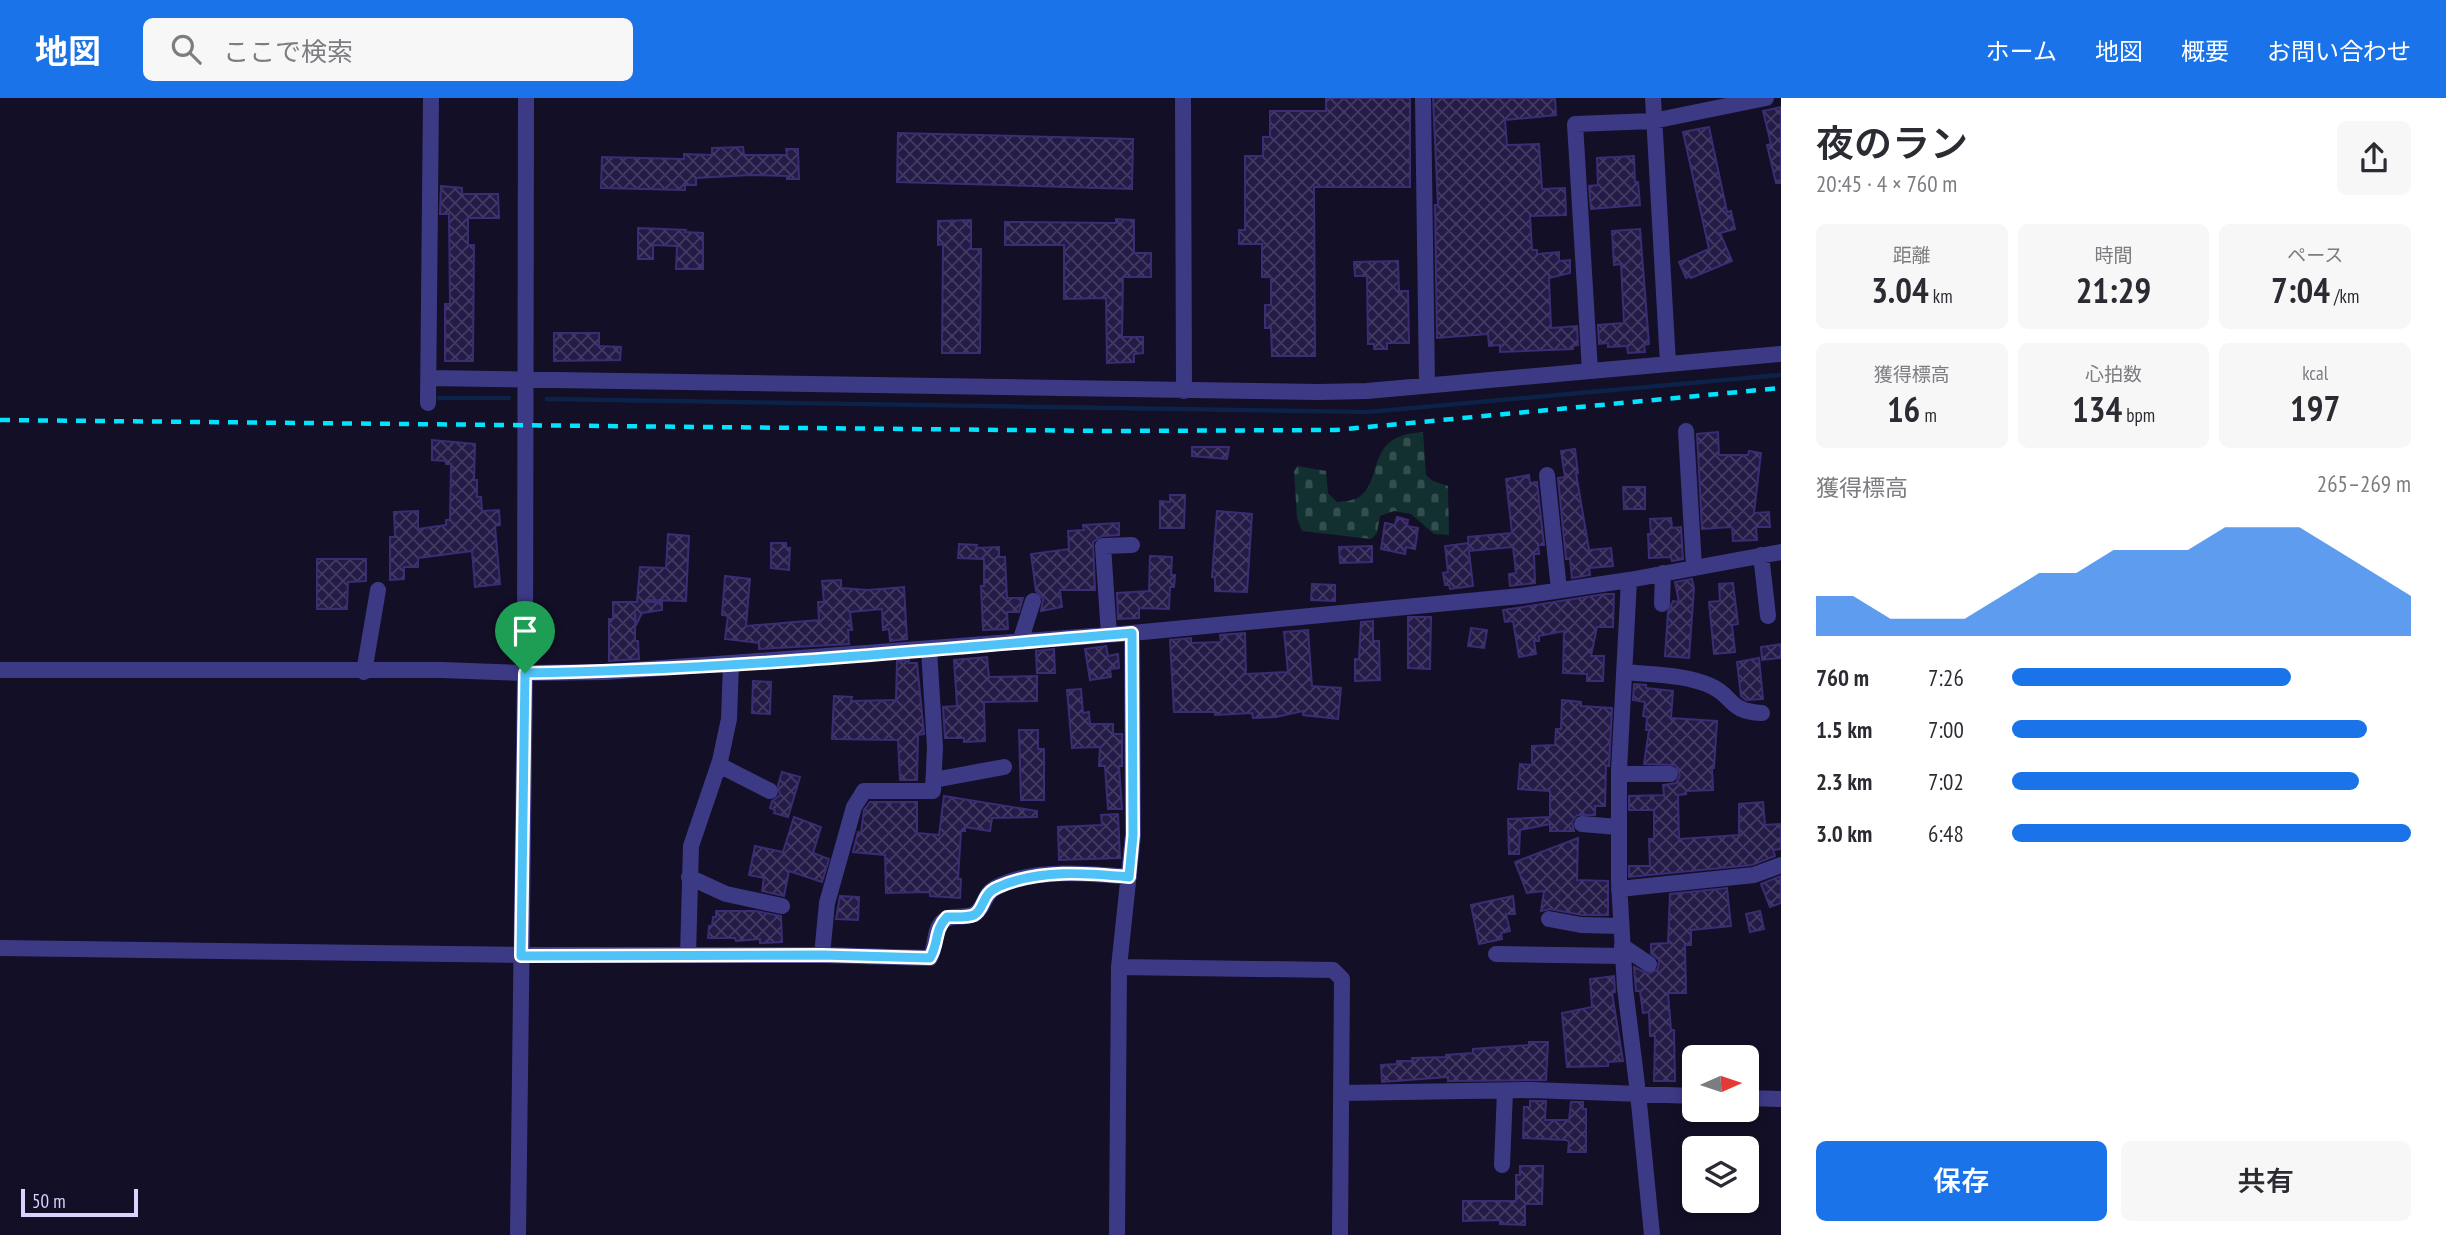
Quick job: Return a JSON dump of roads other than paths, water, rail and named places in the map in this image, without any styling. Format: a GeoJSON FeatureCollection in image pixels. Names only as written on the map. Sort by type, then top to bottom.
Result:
{"type":"FeatureCollection","features":[{"type":"Feature","properties":{"kind":"street"},"geometry":{"type":"LineString","coordinates":[[428,403],[431,98]]}},
{"type":"Feature","properties":{"kind":"street"},"geometry":{"type":"LineString","coordinates":[[518,1235],[525,673],[526,98]]}},
{"type":"Feature","properties":{"kind":"street"},"geometry":{"type":"LineString","coordinates":[[1423,98],[1427,385]]}},
{"type":"Feature","properties":{"kind":"street"},"geometry":{"type":"LineString","coordinates":[[1653,98],[1668,364]]}},
{"type":"Feature","properties":{"kind":"street"},"geometry":{"type":"LineString","coordinates":[[1590,370],[1575,124],[1653,121],[1766,98]]}},
{"type":"Feature","properties":{"kind":"street"},"geometry":{"type":"LineString","coordinates":[[1184,391],[1188,99]]}},
{"type":"Feature","properties":{"kind":"street"},"geometry":{"type":"LineString","coordinates":[[429,378],[1319,392],[1367,391],[1781,354]]}},
{"type":"Feature","properties":{"kind":"street"},"geometry":{"type":"LineString","coordinates":[[1686,431],[1694,567]]}},
{"type":"Feature","properties":{"kind":"street"},"geometry":{"type":"LineString","coordinates":[[1547,475],[1559,590]]}},
{"type":"Feature","properties":{"kind":"street"},"geometry":{"type":"LineString","coordinates":[[1109,635],[1103,546],[1132,545]]}},
{"type":"Feature","properties":{"kind":"street"},"geometry":{"type":"LineString","coordinates":[[0,670],[525,673],[731,663],[1109,635],[1521,596],[1629,580],[1781,552]]}},
{"type":"Feature","properties":{"kind":"street"},"geometry":{"type":"LineString","coordinates":[[1761,555],[1768,615]]}},
{"type":"Feature","properties":{"kind":"street"},"geometry":{"type":"LineString","coordinates":[[1662,604],[1663,573]]}},
{"type":"Feature","properties":{"kind":"street"},"geometry":{"type":"LineString","coordinates":[[1629,580],[1619,774],[1619,889],[1652,1235]]}},
{"type":"Feature","properties":{"kind":"street"},"geometry":{"type":"LineString","coordinates":[[364,672],[378,590]]}},
{"type":"Feature","properties":{"kind":"street"},"geometry":{"type":"LineString","coordinates":[[1020,642],[1033,601]]}},
{"type":"Feature","properties":{"kind":"street"},"geometry":{"type":"LineString","coordinates":[[1117,1235],[1119,967],[1133,835],[1132,633]]}},
{"type":"Feature","properties":{"kind":"street"},"geometry":{"type":"LineString","coordinates":[[822,955],[827,903],[854,807],[864,791],[933,791],[935,747],[929,649]]}},
{"type":"Feature","properties":{"kind":"street"},"geometry":{"type":"LineString","coordinates":[[688,955],[691,846],[719,765],[729,719],[731,663]]}},
{"type":"Feature","properties":{"kind":"street"},"geometry":{"type":"LineString","coordinates":[[1625,672],[1688,678],[1712,686],[1736,707],[1746,712],[1762,713]]}},
{"type":"Feature","properties":{"kind":"street"},"geometry":{"type":"LineString","coordinates":[[719,765],[770,791]]}},
{"type":"Feature","properties":{"kind":"street"},"geometry":{"type":"LineString","coordinates":[[934,780],[1004,767]]}},
{"type":"Feature","properties":{"kind":"street"},"geometry":{"type":"LineString","coordinates":[[1619,774],[1670,774]]}},
{"type":"Feature","properties":{"kind":"street"},"geometry":{"type":"LineString","coordinates":[[1582,824],[1619,827]]}},
{"type":"Feature","properties":{"kind":"street"},"geometry":{"type":"LineString","coordinates":[[1619,889],[1754,875],[1781,865]]}},
{"type":"Feature","properties":{"kind":"street"},"geometry":{"type":"LineString","coordinates":[[0,948],[521,956],[822,955],[930,958],[938,926],[947,917],[973,915],[980,909],[985,896],[995,887],[1023,879],[1054,875],[1086,873],[1129,877]]}},
{"type":"Feature","properties":{"kind":"street"},"geometry":{"type":"LineString","coordinates":[[689,877],[726,894],[782,906]]}},
{"type":"Feature","properties":{"kind":"street"},"geometry":{"type":"LineString","coordinates":[[1549,919],[1581,925],[1621,926]]}},
{"type":"Feature","properties":{"kind":"street"},"geometry":{"type":"LineString","coordinates":[[1496,954],[1623,951],[1649,964]]}},
{"type":"Feature","properties":{"kind":"street"},"geometry":{"type":"LineString","coordinates":[[1119,967],[1333,970],[1342,979],[1340,1235]]}},
{"type":"Feature","properties":{"kind":"street"},"geometry":{"type":"LineString","coordinates":[[1341,1093],[1505,1091],[1682,1095]]}},
{"type":"Feature","properties":{"kind":"street"},"geometry":{"type":"LineString","coordinates":[[1502,1165],[1505,1091]]}},
{"type":"Feature","properties":{"kind":"street"},"geometry":{"type":"LineString","coordinates":[[1759,1098],[1781,1099]]}},
{"type":"Feature","properties":{"kind":"waterway"},"geometry":{"type":"LineString","coordinates":[[547,399],[1368,412],[1781,375]]}},
{"type":"Feature","properties":{"kind":"waterway"},"geometry":{"type":"LineString","coordinates":[[439,398],[509,398]]}},
{"type":"Feature","properties":{"kind":"railway"},"geometry":{"type":"LineString","coordinates":[[0,420],[1109,431],[1336,430],[1781,388]]}}]}
